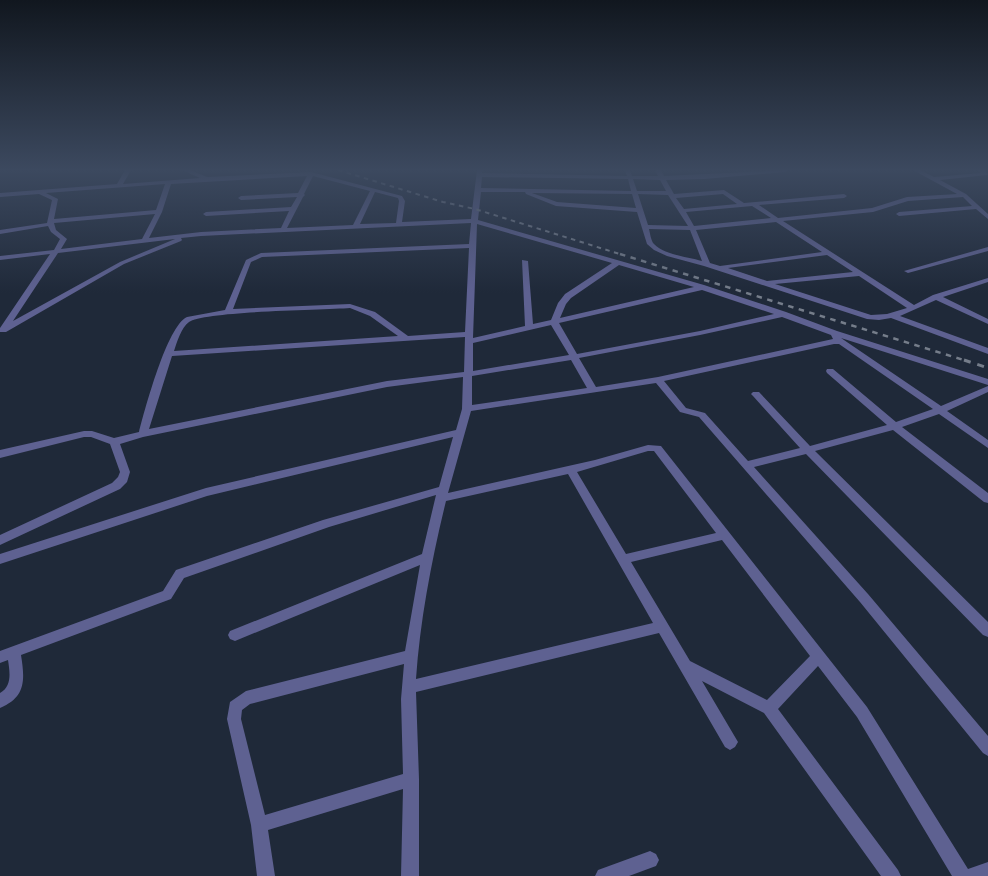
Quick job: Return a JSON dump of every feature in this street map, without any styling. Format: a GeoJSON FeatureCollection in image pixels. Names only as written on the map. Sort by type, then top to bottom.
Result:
{"type":"FeatureCollection","features":[{"type":"Feature","properties":{"kind":"street"},"geometry":{"type":"LineString","coordinates":[[1,332],[57,252],[64,239],[53,231],[51,222],[53,211]]}},
{"type":"Feature","properties":{"kind":"street"},"geometry":{"type":"LineString","coordinates":[[206,214],[261,211]]}},
{"type":"Feature","properties":{"kind":"street"},"geometry":{"type":"LineString","coordinates":[[283,230],[293,211]]}},
{"type":"Feature","properties":{"kind":"street"},"geometry":{"type":"LineString","coordinates":[[356,226],[363,211]]}},
{"type":"Feature","properties":{"kind":"street"},"geometry":{"type":"LineString","coordinates":[[399,224],[401,211]]}},
{"type":"Feature","properties":{"kind":"street"},"geometry":{"type":"LineString","coordinates":[[410,876],[409,687],[411,656],[428,557],[443,493],[467,408],[472,246],[475,211]]}},
{"type":"Feature","properties":{"kind":"street"},"geometry":{"type":"LineString","coordinates":[[639,211],[650,244],[657,250],[719,267],[870,317],[881,318],[893,316],[936,297],[988,280]]}},
{"type":"Feature","properties":{"kind":"street"},"geometry":{"type":"LineString","coordinates":[[682,211],[694,228],[708,264]]}},
{"type":"Feature","properties":{"kind":"street"},"geometry":{"type":"LineString","coordinates":[[763,211],[912,308]]}},
{"type":"Feature","properties":{"kind":"street"},"geometry":{"type":"LineString","coordinates":[[644,227],[694,228],[865,211]]}},
{"type":"Feature","properties":{"kind":"street"},"geometry":{"type":"LineString","coordinates":[[899,214],[934,211]]}},
{"type":"Feature","properties":{"kind":"street"},"geometry":{"type":"LineString","coordinates":[[0,232],[51,222],[158,212]]}},
{"type":"Feature","properties":{"kind":"street"},"geometry":{"type":"LineString","coordinates":[[145,239],[158,212]]}},
{"type":"Feature","properties":{"kind":"street"},"geometry":{"type":"LineString","coordinates":[[0,258],[57,252],[145,239],[200,234],[474,221],[619,262],[783,314],[836,337],[988,382]]}},
{"type":"Feature","properties":{"kind":"street"},"geometry":{"type":"LineString","coordinates":[[1,332],[122,263],[167,244],[200,234]]}},
{"type":"Feature","properties":{"kind":"street"},"geometry":{"type":"LineString","coordinates":[[228,312],[248,261],[262,255],[472,246]]}},
{"type":"Feature","properties":{"kind":"street"},"geometry":{"type":"LineString","coordinates":[[908,271],[988,250]]}},
{"type":"Feature","properties":{"kind":"street"},"geometry":{"type":"LineString","coordinates":[[719,267],[827,253]]}},
{"type":"Feature","properties":{"kind":"street"},"geometry":{"type":"LineString","coordinates":[[524,261],[529,328]]}},
{"type":"Feature","properties":{"kind":"street"},"geometry":{"type":"LineString","coordinates":[[554,322],[562,303],[568,296],[619,262]]}},
{"type":"Feature","properties":{"kind":"street"},"geometry":{"type":"LineString","coordinates":[[766,283],[859,274]]}},
{"type":"Feature","properties":{"kind":"street"},"geometry":{"type":"LineString","coordinates":[[169,354],[406,338],[469,338],[529,328],[701,288]]}},
{"type":"Feature","properties":{"kind":"street"},"geometry":{"type":"LineString","coordinates":[[936,297],[988,322]]}},
{"type":"Feature","properties":{"kind":"street"},"geometry":{"type":"LineString","coordinates":[[142,434],[169,354],[182,324],[186,321],[228,312],[350,306],[368,310],[406,338]]}},
{"type":"Feature","properties":{"kind":"street"},"geometry":{"type":"LineString","coordinates":[[0,454],[84,434],[92,434],[114,442],[142,434],[387,384],[468,374],[572,357],[700,333],[783,314]]}},
{"type":"Feature","properties":{"kind":"street"},"geometry":{"type":"LineString","coordinates":[[893,316],[988,351]]}},
{"type":"Feature","properties":{"kind":"street"},"geometry":{"type":"LineString","coordinates":[[554,322],[572,357],[593,390]]}},
{"type":"Feature","properties":{"kind":"street"},"geometry":{"type":"LineString","coordinates":[[467,408],[658,380],[830,341],[836,337]]}},
{"type":"Feature","properties":{"kind":"street"},"geometry":{"type":"LineString","coordinates":[[836,337],[988,445]]}},
{"type":"Feature","properties":{"kind":"street"},"geometry":{"type":"LineString","coordinates":[[830,372],[894,426],[988,499]]}},
{"type":"Feature","properties":{"kind":"street"},"geometry":{"type":"LineString","coordinates":[[658,380],[683,410],[702,415],[864,598],[988,748]]}},
{"type":"Feature","properties":{"kind":"street"},"geometry":{"type":"LineString","coordinates":[[745,465],[808,450],[894,426],[940,410],[988,389]]}},
{"type":"Feature","properties":{"kind":"street"},"geometry":{"type":"LineString","coordinates":[[756,394],[808,450],[988,631]]}},
{"type":"Feature","properties":{"kind":"street"},"geometry":{"type":"LineString","coordinates":[[0,559],[206,492],[460,432]]}},
{"type":"Feature","properties":{"kind":"street"},"geometry":{"type":"LineString","coordinates":[[0,540],[116,486],[124,480],[124,472],[114,442]]}},
{"type":"Feature","properties":{"kind":"street"},"geometry":{"type":"LineString","coordinates":[[0,657],[167,595],[180,574],[327,523],[443,493],[570,469],[648,448],[657,448],[862,712],[962,876]]}},
{"type":"Feature","properties":{"kind":"street"},"geometry":{"type":"LineString","coordinates":[[570,469],[730,742]]}},
{"type":"Feature","properties":{"kind":"street"},"geometry":{"type":"LineString","coordinates":[[623,559],[726,535]]}},
{"type":"Feature","properties":{"kind":"street"},"geometry":{"type":"LineString","coordinates":[[235,635],[428,557]]}},
{"type":"Feature","properties":{"kind":"street"},"geometry":{"type":"LineString","coordinates":[[409,687],[663,626]]}},
{"type":"Feature","properties":{"kind":"street"},"geometry":{"type":"LineString","coordinates":[[0,701],[11,695],[17,684],[14,652]]}},
{"type":"Feature","properties":{"kind":"street"},"geometry":{"type":"LineString","coordinates":[[266,876],[259,825],[234,719],[235,708],[246,698],[411,656]]}},
{"type":"Feature","properties":{"kind":"street"},"geometry":{"type":"LineString","coordinates":[[769,708],[819,656]]}},
{"type":"Feature","properties":{"kind":"street"},"geometry":{"type":"LineString","coordinates":[[686,666],[769,708],[892,876]]}},
{"type":"Feature","properties":{"kind":"street"},"geometry":{"type":"LineString","coordinates":[[259,825],[410,779]]}},
{"type":"Feature","properties":{"kind":"street"},"geometry":{"type":"LineString","coordinates":[[604,876],[650,860]]}},
{"type":"Feature","properties":{"kind":"street"},"geometry":{"type":"LineString","coordinates":[[973,876],[988,871]]}},
{"type":"Feature","properties":{"kind":"railway"},"geometry":{"type":"LineString","coordinates":[[481,211],[623,255]]}},
{"type":"Feature","properties":{"kind":"railway"},"geometry":{"type":"LineString","coordinates":[[620,254],[967,361]]}},
{"type":"Feature","properties":{"kind":"railway"},"geometry":{"type":"LineString","coordinates":[[967,361],[988,368]]}}]}
